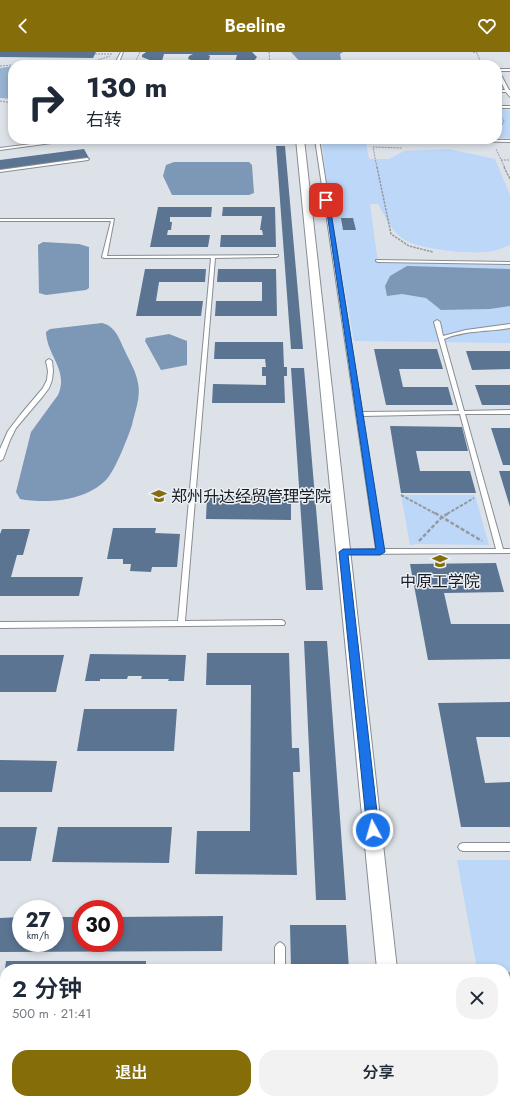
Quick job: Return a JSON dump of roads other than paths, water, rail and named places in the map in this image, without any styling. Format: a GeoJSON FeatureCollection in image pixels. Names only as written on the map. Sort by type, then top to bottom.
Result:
{"type":"FeatureCollection","features":[{"type":"Feature","properties":{"kind":"street"},"geometry":{"type":"LineString","coordinates":[[301,144],[386,964]]}},
{"type":"Feature","properties":{"kind":"lane"},"geometry":{"type":"LineString","coordinates":[[502,79],[509,91],[510,96]]}},
{"type":"Feature","properties":{"kind":"lane"},"geometry":{"type":"LineString","coordinates":[[504,83],[510,83]]}},
{"type":"Feature","properties":{"kind":"lane"},"geometry":{"type":"LineString","coordinates":[[0,149],[40,144]]}},
{"type":"Feature","properties":{"kind":"lane"},"geometry":{"type":"LineString","coordinates":[[318,144],[380,552]]}},
{"type":"Feature","properties":{"kind":"lane"},"geometry":{"type":"LineString","coordinates":[[0,171],[87,159]]}},
{"type":"Feature","properties":{"kind":"lane"},"geometry":{"type":"LineString","coordinates":[[0,220],[113,220],[104,257],[276,256]]}},
{"type":"Feature","properties":{"kind":"lane"},"geometry":{"type":"LineString","coordinates":[[181,624],[213,256]]}},
{"type":"Feature","properties":{"kind":"lane"},"geometry":{"type":"LineString","coordinates":[[378,261],[510,263]]}},
{"type":"Feature","properties":{"kind":"lane"},"geometry":{"type":"LineString","coordinates":[[437,322],[500,551]]}},
{"type":"Feature","properties":{"kind":"lane"},"geometry":{"type":"LineString","coordinates":[[441,339],[452,332],[501,329],[510,326]]}},
{"type":"Feature","properties":{"kind":"lane"},"geometry":{"type":"LineString","coordinates":[[0,459],[6,440],[17,421],[38,399],[50,380],[52,370],[49,361]]}},
{"type":"Feature","properties":{"kind":"lane"},"geometry":{"type":"LineString","coordinates":[[359,414],[510,412]]}},
{"type":"Feature","properties":{"kind":"lane"},"geometry":{"type":"LineString","coordinates":[[343,552],[510,551]]}},
{"type":"Feature","properties":{"kind":"lane"},"geometry":{"type":"LineString","coordinates":[[0,625],[281,623]]}},
{"type":"Feature","properties":{"kind":"lane"},"geometry":{"type":"LineString","coordinates":[[463,847],[510,847]]}},
{"type":"Feature","properties":{"kind":"lane"},"geometry":{"type":"LineString","coordinates":[[280,947],[280,964]]}},
{"type":"Feature","properties":{"kind":"place","name":"郑州升达经贸管理学院"},"geometry":{"type":"Point","coordinates":[159,496]}},
{"type":"Feature","properties":{"kind":"place","name":"中原工学院"},"geometry":{"type":"Point","coordinates":[440,561]}}]}
